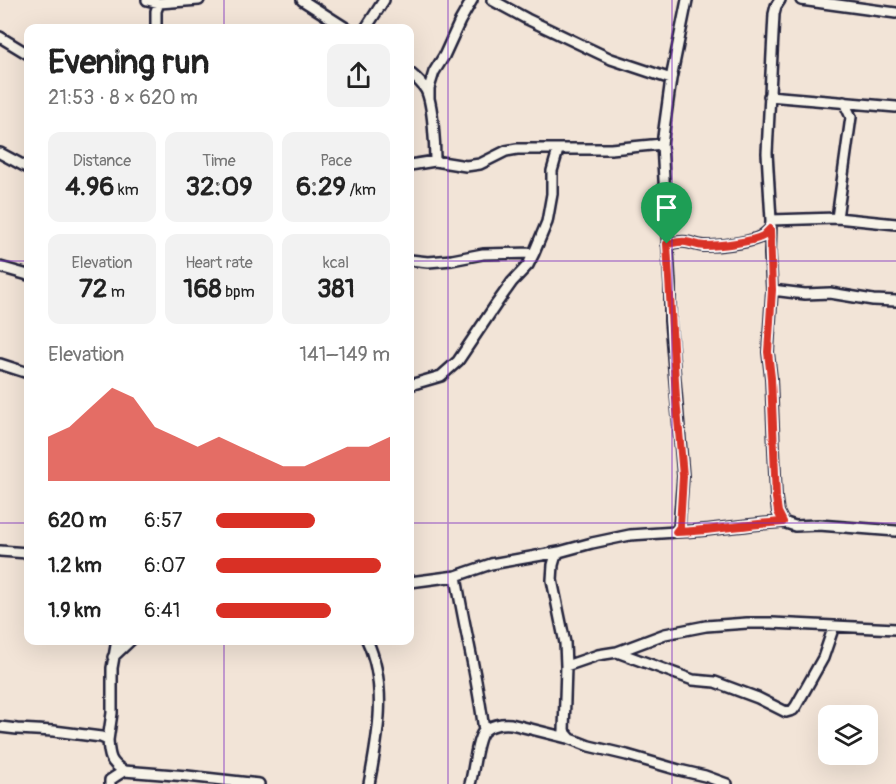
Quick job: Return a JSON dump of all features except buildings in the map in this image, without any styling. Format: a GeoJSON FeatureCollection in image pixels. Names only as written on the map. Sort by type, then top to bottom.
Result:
{"type":"FeatureCollection","features":[{"type":"Feature","properties":{"kind":"street"},"geometry":{"type":"LineString","coordinates":[[147,0],[159,3],[199,0]]}},
{"type":"Feature","properties":{"kind":"street"},"geometry":{"type":"LineString","coordinates":[[302,0],[339,24]]}},
{"type":"Feature","properties":{"kind":"street"},"geometry":{"type":"LineString","coordinates":[[369,24],[384,0]]}},
{"type":"Feature","properties":{"kind":"street"},"geometry":{"type":"LineString","coordinates":[[435,162],[429,88],[434,72],[472,0]]}},
{"type":"Feature","properties":{"kind":"street"},"geometry":{"type":"LineString","coordinates":[[492,0],[611,59],[671,79]]}},
{"type":"Feature","properties":{"kind":"street"},"geometry":{"type":"LineString","coordinates":[[676,532],[680,527],[683,476],[676,398],[662,144],[671,79],[687,0]]}},
{"type":"Feature","properties":{"kind":"street"},"geometry":{"type":"LineString","coordinates":[[780,0],[774,14],[767,153],[772,290],[768,352],[776,498],[778,512],[783,522]]}},
{"type":"Feature","properties":{"kind":"street"},"geometry":{"type":"LineString","coordinates":[[801,0],[861,4],[896,13]]}},
{"type":"Feature","properties":{"kind":"street"},"geometry":{"type":"LineString","coordinates":[[156,24],[156,11],[159,3]]}},
{"type":"Feature","properties":{"kind":"street"},"geometry":{"type":"LineString","coordinates":[[0,37],[24,52]]}},
{"type":"Feature","properties":{"kind":"street"},"geometry":{"type":"LineString","coordinates":[[414,76],[434,72]]}},
{"type":"Feature","properties":{"kind":"street"},"geometry":{"type":"LineString","coordinates":[[414,77],[426,90],[429,98]]}},
{"type":"Feature","properties":{"kind":"street"},"geometry":{"type":"LineString","coordinates":[[770,96],[896,107]]}},
{"type":"Feature","properties":{"kind":"street"},"geometry":{"type":"LineString","coordinates":[[844,102],[851,117]]}},
{"type":"Feature","properties":{"kind":"street"},"geometry":{"type":"LineString","coordinates":[[837,218],[851,117],[862,104]]}},
{"type":"Feature","properties":{"kind":"street"},"geometry":{"type":"LineString","coordinates":[[414,165],[435,162],[466,166],[480,164],[517,148],[611,149],[662,144]]}},
{"type":"Feature","properties":{"kind":"street"},"geometry":{"type":"LineString","coordinates":[[414,384],[441,376],[458,361],[497,303],[528,265],[547,222],[552,194],[552,171],[558,150]]}},
{"type":"Feature","properties":{"kind":"street"},"geometry":{"type":"LineString","coordinates":[[0,153],[24,166]]}},
{"type":"Feature","properties":{"kind":"street"},"geometry":{"type":"LineString","coordinates":[[667,244],[683,241],[705,246],[725,244],[756,239],[763,235],[770,225],[837,218],[896,224]]}},
{"type":"Feature","properties":{"kind":"street"},"geometry":{"type":"LineString","coordinates":[[414,260],[428,262],[483,254],[534,253]]}},
{"type":"Feature","properties":{"kind":"street"},"geometry":{"type":"LineString","coordinates":[[0,267],[24,274]]}},
{"type":"Feature","properties":{"kind":"street"},"geometry":{"type":"LineString","coordinates":[[772,290],[896,301]]}},
{"type":"Feature","properties":{"kind":"street"},"geometry":{"type":"LineString","coordinates":[[0,364],[24,372]]}},
{"type":"Feature","properties":{"kind":"street"},"geometry":{"type":"LineString","coordinates":[[414,581],[456,576],[491,564],[559,552],[630,535],[703,531],[783,522],[795,526],[819,525],[896,531]]}},
{"type":"Feature","properties":{"kind":"street"},"geometry":{"type":"LineString","coordinates":[[0,551],[24,553]]}},
{"type":"Feature","properties":{"kind":"street"},"geometry":{"type":"LineString","coordinates":[[559,552],[553,565],[552,580],[565,643],[564,731],[571,739]]}},
{"type":"Feature","properties":{"kind":"street"},"geometry":{"type":"LineString","coordinates":[[456,576],[484,731]]}},
{"type":"Feature","properties":{"kind":"street"},"geometry":{"type":"LineString","coordinates":[[566,666],[579,660],[617,652],[665,634],[706,626],[747,623],[896,629]]}},
{"type":"Feature","properties":{"kind":"street"},"geometry":{"type":"LineString","coordinates":[[617,652],[693,680],[715,682],[758,698],[786,712],[793,710],[796,706],[823,658],[834,626]]}},
{"type":"Feature","properties":{"kind":"street"},"geometry":{"type":"LineString","coordinates":[[110,782],[111,759],[108,740],[112,713],[113,657],[116,645]]}},
{"type":"Feature","properties":{"kind":"street"},"geometry":{"type":"LineString","coordinates":[[113,657],[126,645]]}},
{"type":"Feature","properties":{"kind":"street"},"geometry":{"type":"LineString","coordinates":[[369,645],[375,660],[380,713],[369,784]]}},
{"type":"Feature","properties":{"kind":"street"},"geometry":{"type":"LineString","coordinates":[[470,784],[479,741],[484,731],[502,723],[627,754],[727,784]]}},
{"type":"Feature","properties":{"kind":"street"},"geometry":{"type":"LineString","coordinates":[[0,727],[65,732],[108,740]]}},
{"type":"Feature","properties":{"kind":"street"},"geometry":{"type":"LineString","coordinates":[[111,759],[114,765],[124,771],[259,784]]}},
{"type":"Feature","properties":{"kind":"street"},"geometry":{"type":"LineString","coordinates":[[110,782],[124,771]]}},
{"type":"Feature","properties":{"kind":"route"},"geometry":{"type":"LineString","coordinates":[[770,229],[772,290],[768,352],[776,498],[778,512],[783,522],[676,532],[680,527],[683,476],[670,321],[667,244],[683,241],[705,246],[725,244],[756,239],[770,229]]}}]}
